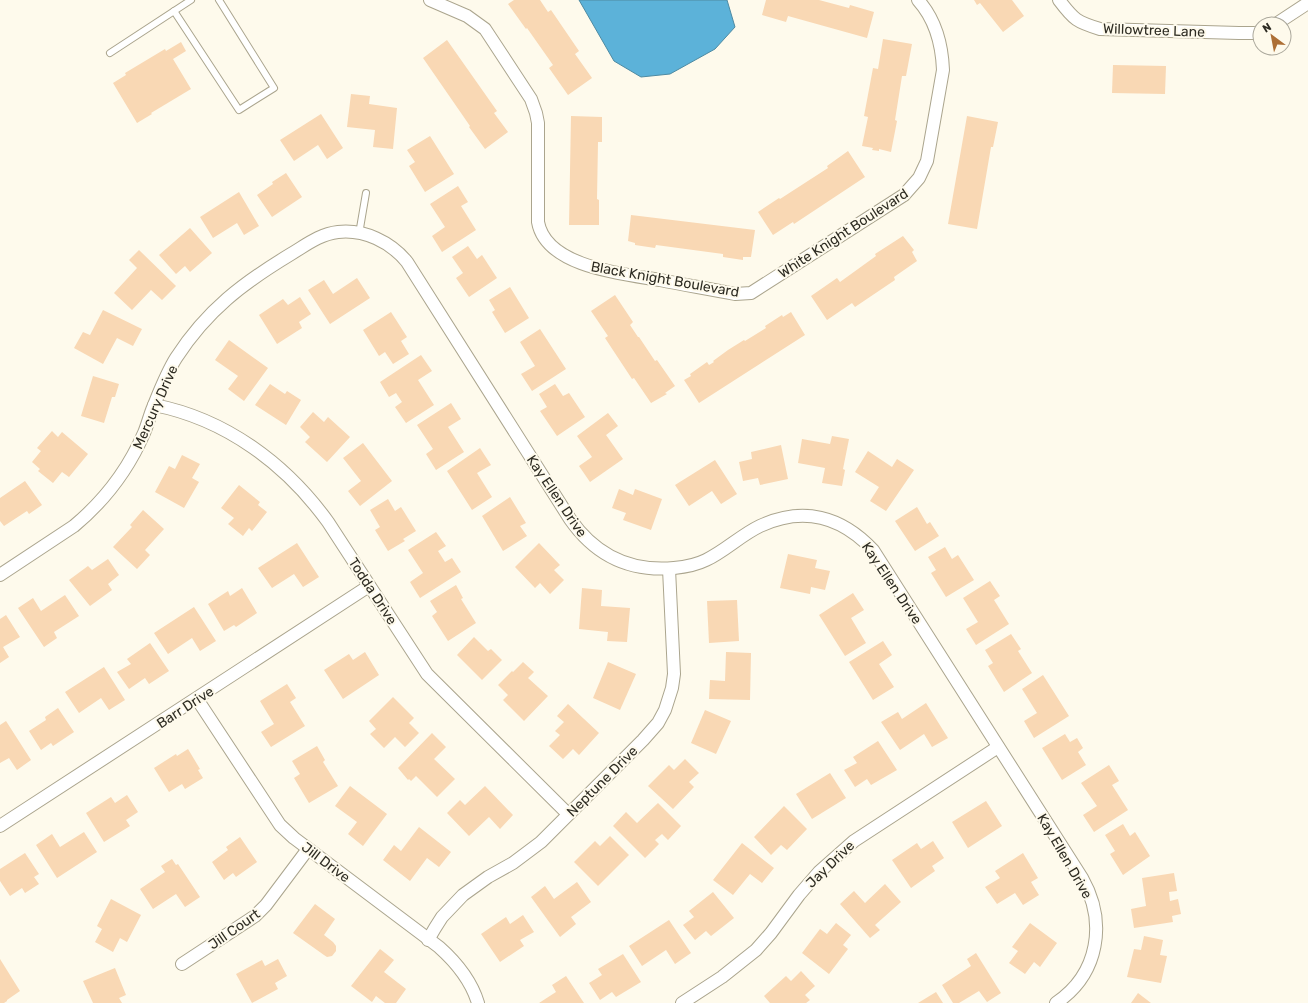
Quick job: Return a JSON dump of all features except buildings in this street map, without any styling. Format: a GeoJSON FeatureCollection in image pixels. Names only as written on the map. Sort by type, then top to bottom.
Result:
{"type":"FeatureCollection","features":[{"type":"Feature","properties":{"kind":"street","name":"Black Knight Boulevard"},"geometry":{"type":"LineString","coordinates":[[430,0],[467,16],[485,29],[531,99],[538,123],[538,222],[540,231],[549,244],[574,260],[601,270],[735,294],[746,294]]}},
{"type":"Feature","properties":{"kind":"street","name":"White Knight Boulevard"},"geometry":{"type":"LineString","coordinates":[[746,294],[904,195],[919,178],[927,161],[943,70],[938,34],[928,13],[918,0]]}},
{"type":"Feature","properties":{"kind":"street","name":"Willowtree Lane"},"geometry":{"type":"LineString","coordinates":[[1059,0],[1076,20],[1088,26],[1100,29],[1252,33]]}},
{"type":"Feature","properties":{"kind":"street"},"geometry":{"type":"LineString","coordinates":[[1288,16],[1308,3]]}},
{"type":"Feature","properties":{"kind":"street","name":"Mercury Drive"},"geometry":{"type":"LineString","coordinates":[[0,575],[74,526],[106,496],[124,472],[138,447],[154,405],[170,370],[186,345],[209,315],[243,284],[316,238],[337,232],[359,234]]}},
{"type":"Feature","properties":{"kind":"street","name":"Kay Ellen Drive"},"geometry":{"type":"LineString","coordinates":[[359,234],[373,237],[389,245],[407,262],[570,519],[584,537],[608,556],[621,562],[659,570],[690,566],[706,560],[759,526],[787,517],[809,516],[824,518],[845,526],[863,540],[877,556],[1082,878],[1091,896],[1096,918],[1096,934],[1090,963],[1082,977],[1068,994],[1056,1003]]}},
{"type":"Feature","properties":{"kind":"street","name":"Todda Drive"},"geometry":{"type":"LineString","coordinates":[[154,405],[175,410],[210,423],[249,444],[279,466],[314,504],[328,522],[422,668],[435,683],[568,814]]}},
{"type":"Feature","properties":{"kind":"street","name":"Neptune Drive"},"geometry":{"type":"LineString","coordinates":[[428,940],[442,917],[464,895],[488,877],[513,863],[535,847],[643,740],[658,723],[665,710],[672,688],[674,674],[669,569]]}},
{"type":"Feature","properties":{"kind":"street","name":"Barr Drive"},"geometry":{"type":"LineString","coordinates":[[0,826],[369,586]]}},
{"type":"Feature","properties":{"kind":"street","name":"Jill Drive"},"geometry":{"type":"LineString","coordinates":[[197,699],[276,819],[288,833],[439,947],[458,965],[469,981],[478,1003]]}},
{"type":"Feature","properties":{"kind":"street","name":"Jay Drive"},"geometry":{"type":"LineString","coordinates":[[682,1003],[722,977],[756,950],[819,872],[854,841],[998,747]]}},
{"type":"Feature","properties":{"kind":"street","name":"Jill Court"},"geometry":{"type":"LineString","coordinates":[[182,964],[255,916],[266,905],[308,849]]}},
{"type":"Feature","properties":{"kind":"lane"},"geometry":{"type":"LineString","coordinates":[[110,53],[191,0]]}},
{"type":"Feature","properties":{"kind":"lane"},"geometry":{"type":"LineString","coordinates":[[174,10],[239,110],[274,88],[219,0]]}},
{"type":"Feature","properties":{"kind":"lane"},"geometry":{"type":"LineString","coordinates":[[359,234],[366,193]]}},
{"type":"Feature","properties":{"kind":"water"},"geometry":{"type":"Polygon","coordinates":[[[579,0],[727,0],[735,27],[715,49],[670,74],[641,77],[614,61],[579,0]]]}}]}
